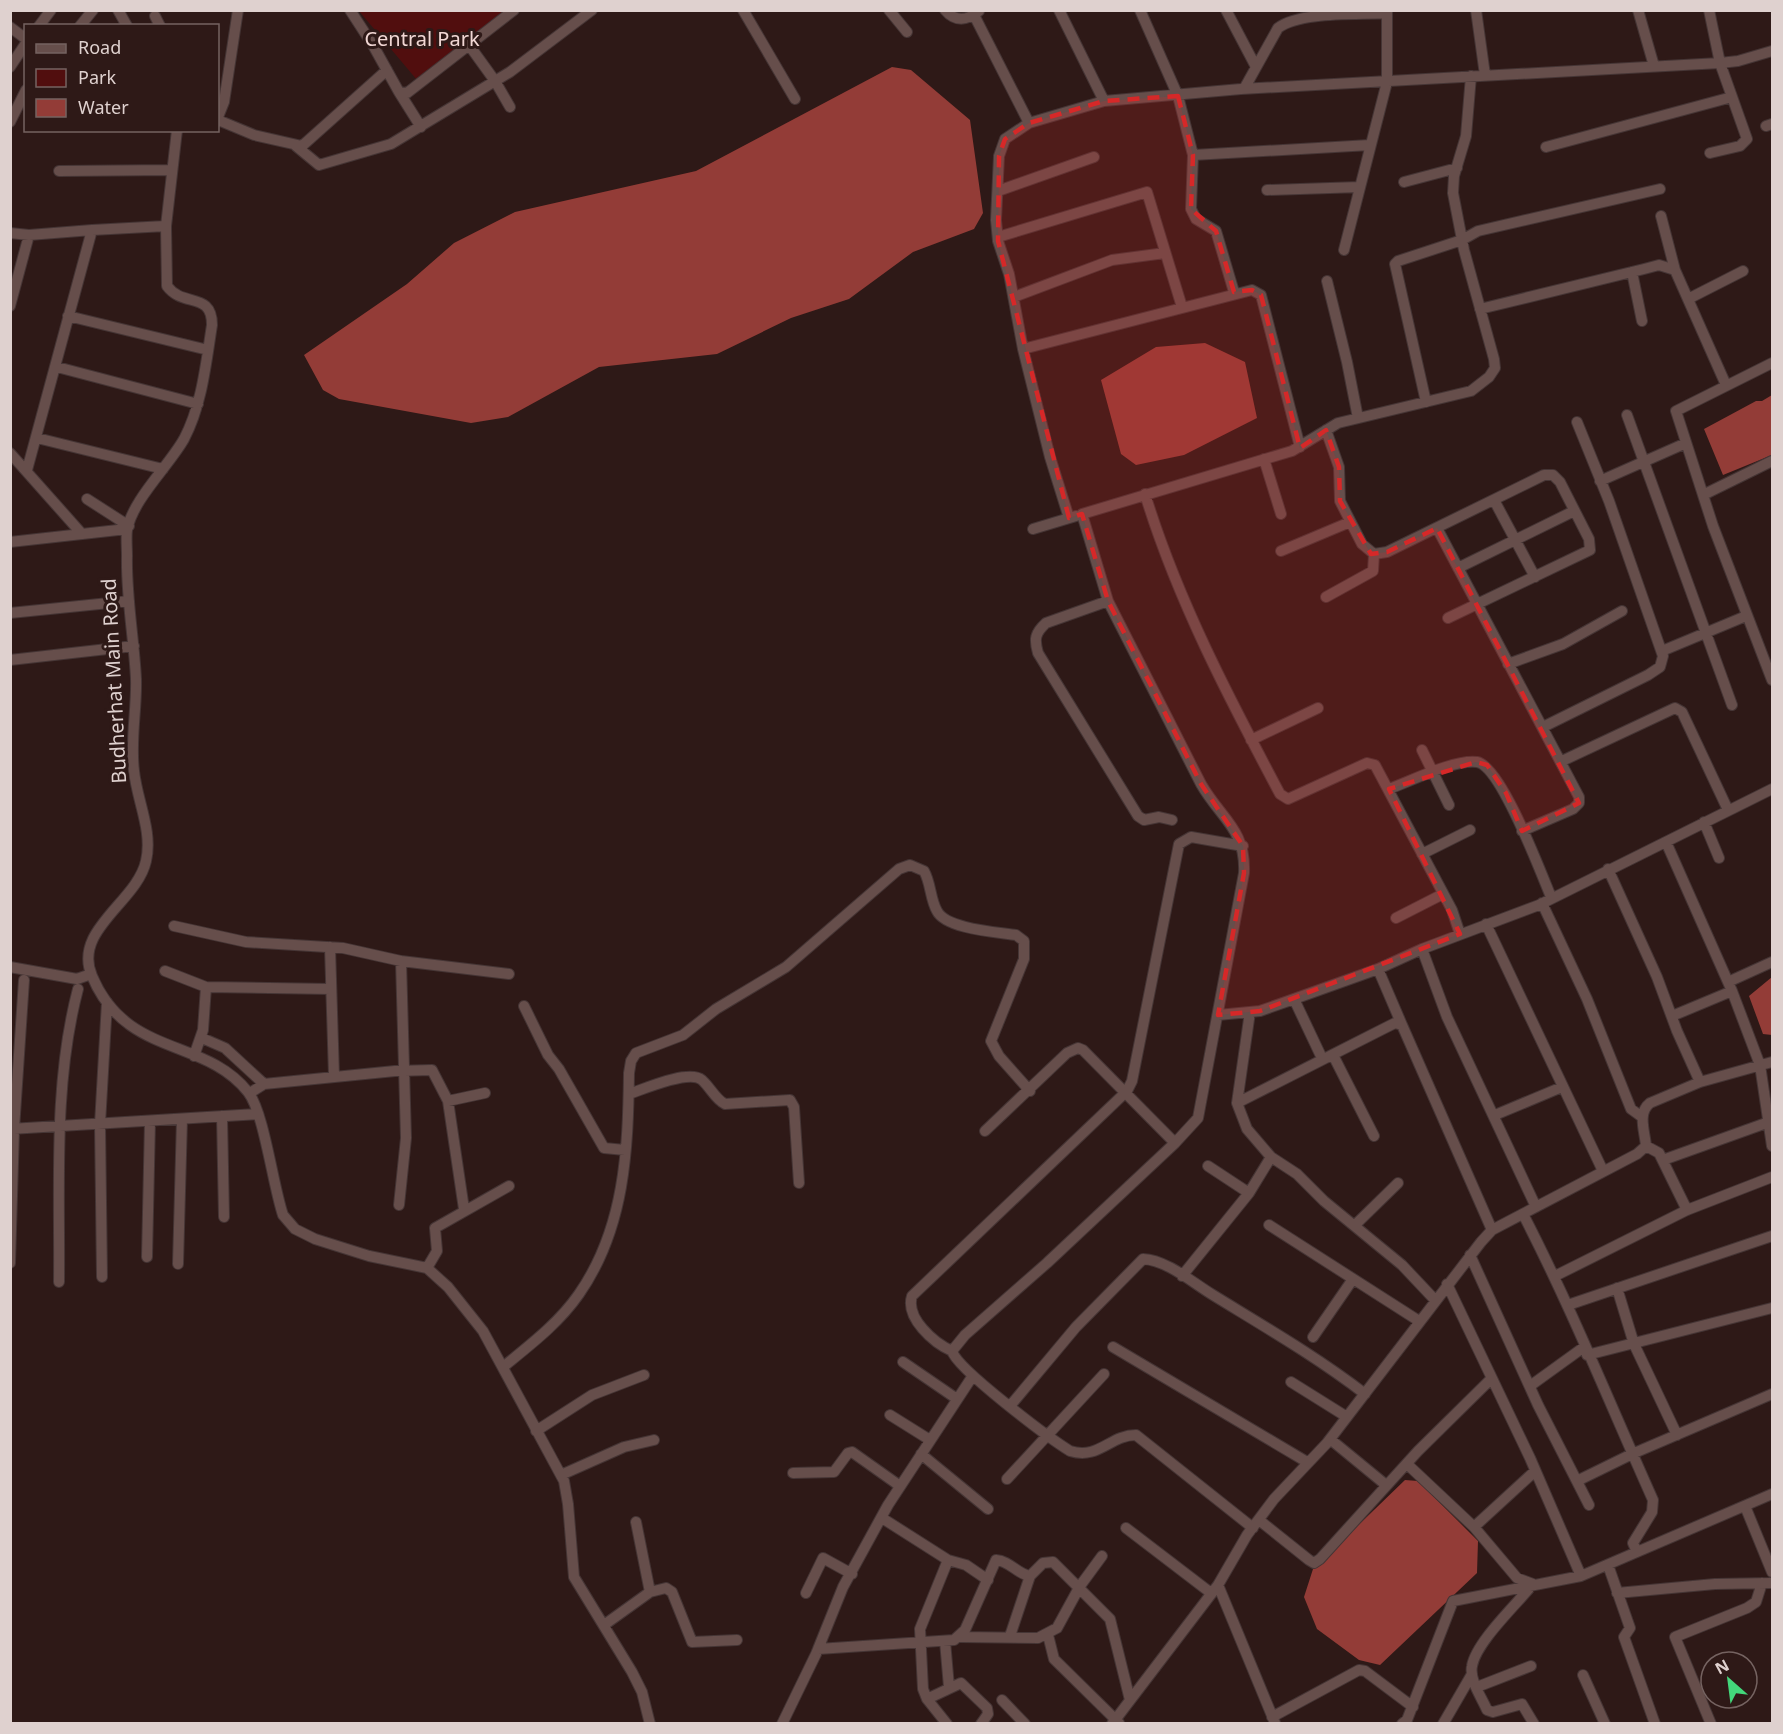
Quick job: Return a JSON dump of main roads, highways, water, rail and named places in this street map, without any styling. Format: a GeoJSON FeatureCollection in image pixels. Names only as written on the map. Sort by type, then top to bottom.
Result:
{"type":"FeatureCollection","features":[{"type":"Feature","properties":{"kind":"water"},"geometry":{"type":"Polygon","coordinates":[[[892,67],[911,70],[970,120],[983,213],[974,229],[913,252],[849,299],[791,318],[717,354],[599,367],[508,417],[471,423],[339,399],[323,390],[304,355],[407,284],[454,243],[515,212],[696,171],[892,67]]]}},
{"type":"Feature","properties":{"kind":"water"},"geometry":{"type":"Polygon","coordinates":[[[1205,343],[1245,362],[1257,418],[1184,455],[1136,465],[1121,454],[1101,380],[1156,347],[1205,343]]]}},
{"type":"Feature","properties":{"kind":"water"},"geometry":{"type":"Polygon","coordinates":[[[1772,395],[1772,455],[1723,475],[1704,429],[1772,395]]]}},
{"type":"Feature","properties":{"kind":"water"},"geometry":{"type":"Polygon","coordinates":[[[1772,977],[1772,1035],[1763,1034],[1749,996],[1772,977]]]}},
{"type":"Feature","properties":{"kind":"water"},"geometry":{"type":"Polygon","coordinates":[[[1405,1480],[1418,1481],[1478,1541],[1477,1573],[1380,1665],[1359,1660],[1317,1629],[1304,1597],[1313,1569],[1405,1480]]]}},
{"type":"Feature","properties":{"kind":"park label","name":"Central Park"},"geometry":{"type":"Point","coordinates":[422,39]}}]}
